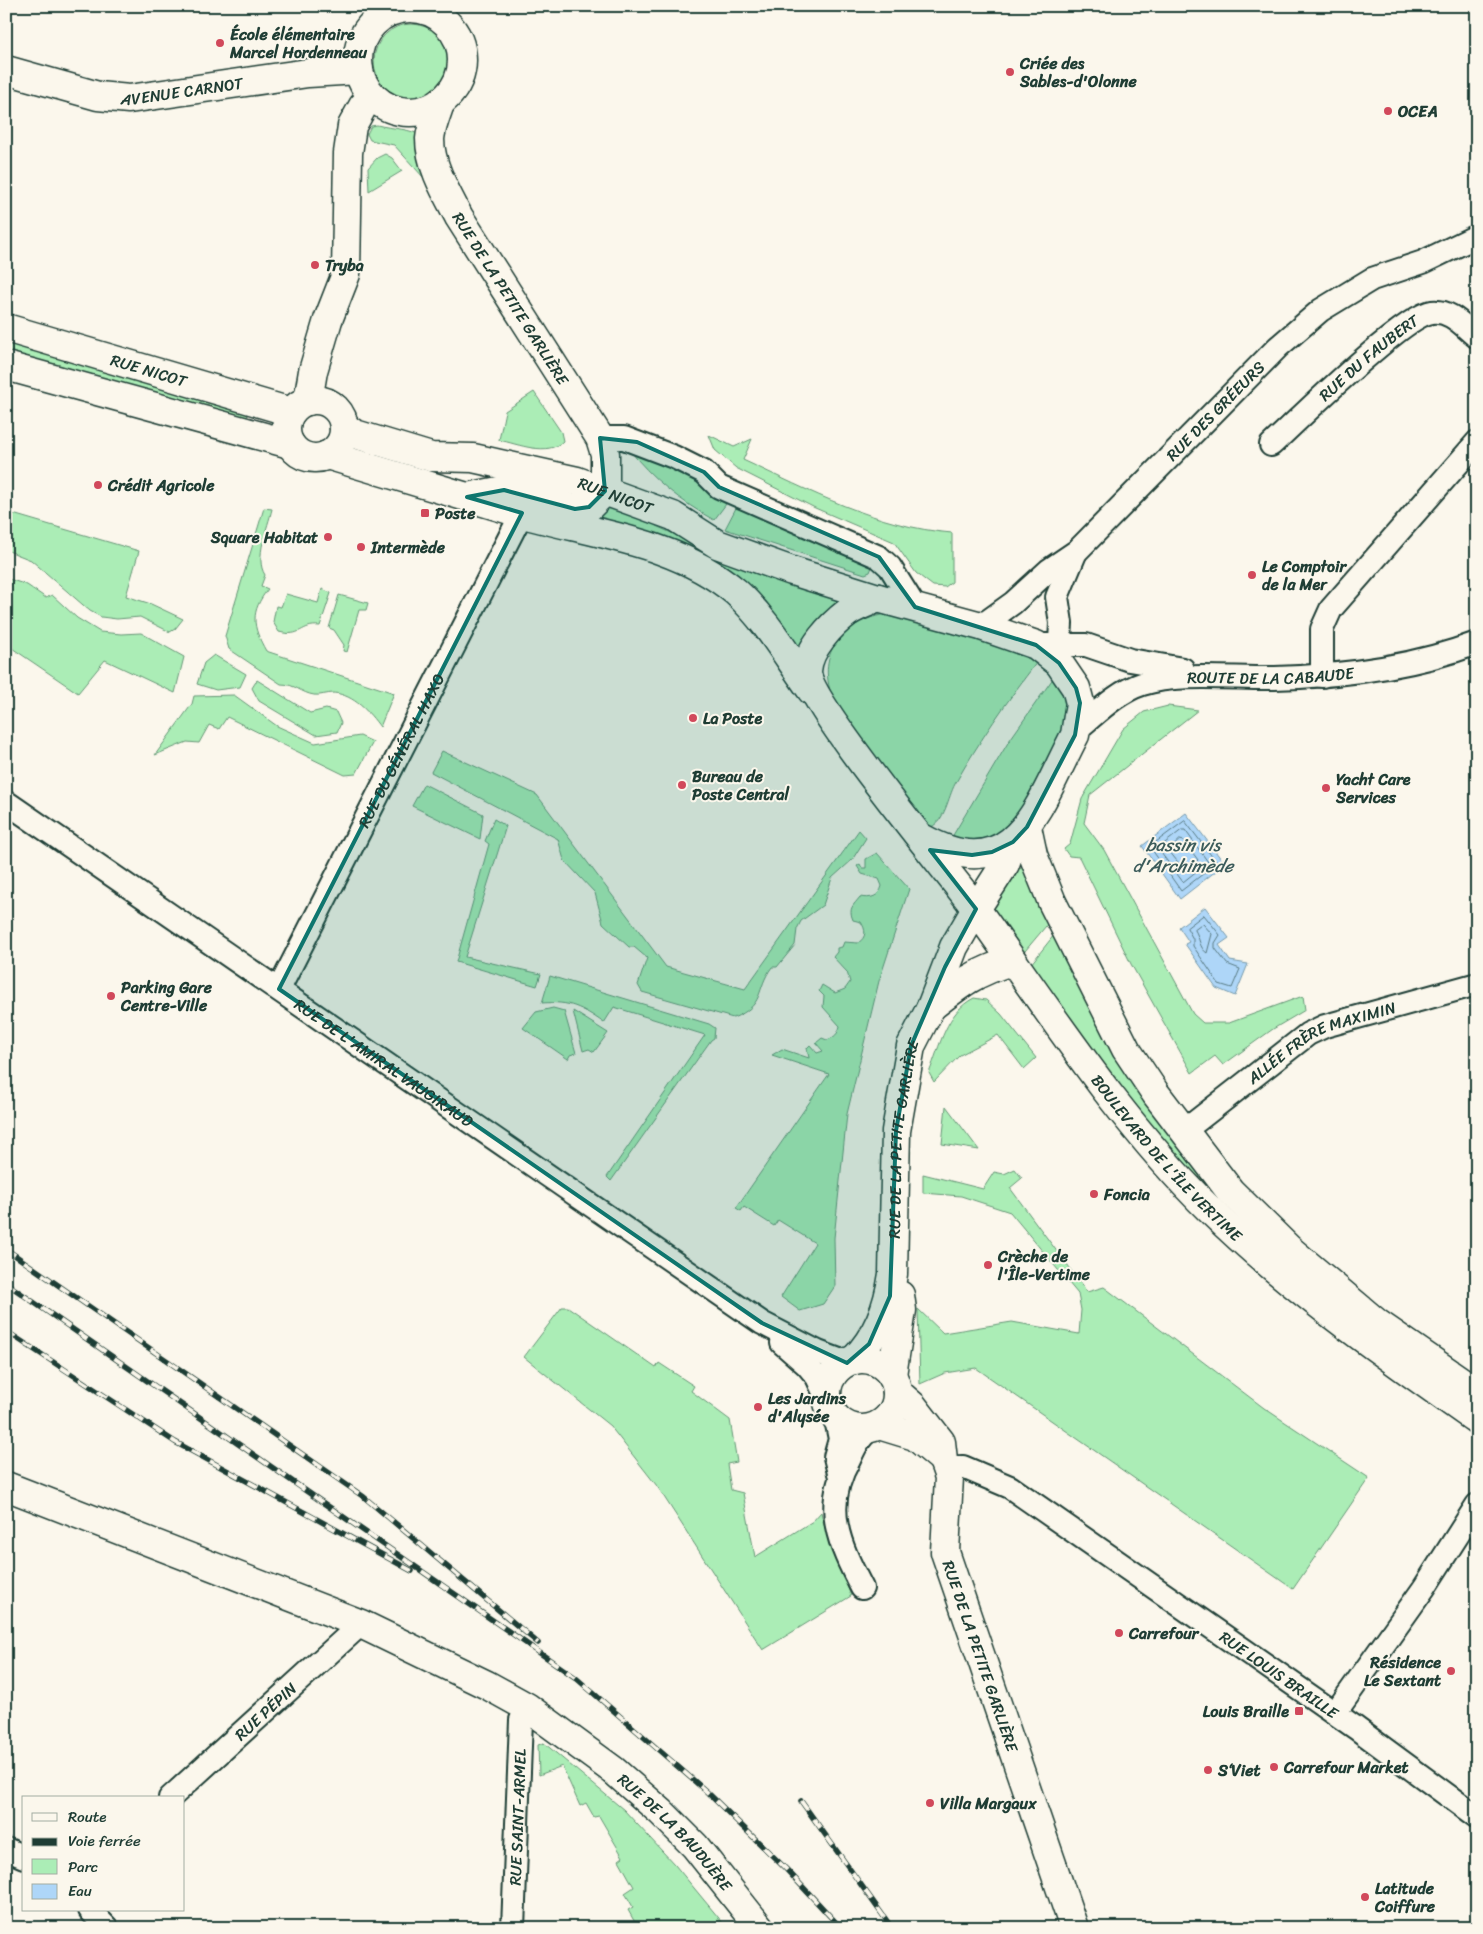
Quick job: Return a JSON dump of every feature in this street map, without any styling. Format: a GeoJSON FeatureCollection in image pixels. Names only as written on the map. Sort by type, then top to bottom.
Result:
{"type":"FeatureCollection","features":[{"type":"Feature","properties":{"kind":"main road"},"geometry":{"type":"LineString","coordinates":[[414,8],[435,14],[452,29],[457,38],[462,60],[460,72],[453,88],[441,101],[412,112],[392,109],[374,98],[364,85],[359,70],[359,49],[365,34],[374,22],[392,9],[414,8]]}},
{"type":"Feature","properties":{"kind":"main road","name":"AVENUE CARNOT"},"geometry":{"type":"LineString","coordinates":[[6,70],[98,96],[129,99],[308,73],[359,70]]}},
{"type":"Feature","properties":{"kind":"main road"},"geometry":{"type":"LineString","coordinates":[[290,444],[286,424],[300,407],[313,371],[325,328],[346,274],[348,153],[352,126],[363,106],[374,98]]}},
{"type":"Feature","properties":{"kind":"main road","name":"RUE DE LA PETITE GARLIÈRE"},"geometry":{"type":"LineString","coordinates":[[441,101],[430,139],[434,162],[443,184],[459,217],[600,438],[605,454],[606,491]]}},
{"type":"Feature","properties":{"kind":"main road","name":"RUE NICOT"},"geometry":{"type":"LineString","coordinates":[[6,328],[300,407]]}},
{"type":"Feature","properties":{"kind":"main road"},"geometry":{"type":"LineString","coordinates":[[6,366],[290,444],[302,455],[310,458],[327,456],[522,514],[669,552],[706,570],[735,591],[753,609],[815,696]]}},
{"type":"Feature","properties":{"kind":"main road"},"geometry":{"type":"LineString","coordinates":[[300,407],[323,401],[331,404],[342,418],[344,427],[342,441],[334,452],[327,456]]}},
{"type":"Feature","properties":{"kind":"main road","name":"RUE NICOT"},"geometry":{"type":"LineString","coordinates":[[344,427],[355,434],[431,457],[472,458],[549,473],[606,491],[673,516],[717,544],[878,598],[980,626],[1051,651]]}},
{"type":"Feature","properties":{"kind":"main road"},"geometry":{"type":"LineString","coordinates":[[467,497],[504,490],[575,509],[588,507],[600,494],[606,491]]}},
{"type":"Feature","properties":{"kind":"main road"},"geometry":{"type":"LineString","coordinates":[[815,696],[807,672],[813,650],[829,630],[849,611],[878,598]]}},
{"type":"Feature","properties":{"kind":"main road","name":"RUE DE LA PETITE GARLIÈRE"},"geometry":{"type":"LineString","coordinates":[[850,1362],[869,1344],[890,1296],[893,1274],[896,1131],[911,1046],[930,1007],[945,967],[976,909],[1005,864],[1076,730],[1080,703],[1076,688],[1051,651]]}},
{"type":"Feature","properties":{"kind":"main road","name":"BOULEVARD DE L'ÎLE VERTIME"},"geometry":{"type":"LineString","coordinates":[[815,696],[918,835],[976,909],[1012,961],[1116,1100],[1152,1146],[1210,1210],[1272,1267],[1362,1338],[1477,1420]]}},
{"type":"Feature","properties":{"kind":"main road"},"geometry":{"type":"LineString","coordinates":[[918,835],[955,853],[972,855],[992,852],[1020,835]]}},
{"type":"Feature","properties":{"kind":"main road","name":"BOULEVARD DE L'ÎLE VERTIME"},"geometry":{"type":"LineString","coordinates":[[1020,835],[1033,855],[1052,902],[1126,1049],[1184,1131],[1230,1191],[1289,1250],[1377,1322],[1477,1392]]}},
{"type":"Feature","properties":{"kind":"main road","name":"RUE DE LA PETITE GARLIÈRE"},"geometry":{"type":"LineString","coordinates":[[930,1007],[965,980],[992,967],[1012,961]]}},
{"type":"Feature","properties":{"kind":"main road","name":"RUE DE LA PETITE GARLIÈRE"},"geometry":{"type":"LineString","coordinates":[[893,1274],[902,1310],[895,1384],[937,1434],[944,1450],[945,1464],[949,1477],[945,1552],[1074,1928]]}},
{"type":"Feature","properties":{"kind":"main road"},"geometry":{"type":"LineString","coordinates":[[875,1427],[893,1411],[895,1384],[884,1367],[875,1361],[850,1362],[831,1379],[831,1408],[851,1427],[875,1427],[915,1436],[945,1464]]}},
{"type":"Feature","properties":{"kind":"main road","name":"RUE DE LA BAUDUÈRE"},"geometry":{"type":"LineString","coordinates":[[7,1489],[361,1624],[487,1684],[527,1707],[613,1770],[661,1812],[695,1846],[760,1928]]}},
{"type":"Feature","properties":{"kind":"street","name":"RUE DES GRÉEURS"},"geometry":{"type":"LineString","coordinates":[[980,626],[1013,603],[1048,570],[1077,551],[1278,347],[1321,310],[1372,279],[1423,262],[1477,236]]}},
{"type":"Feature","properties":{"kind":"street","name":"RUE DU FAUBERT"},"geometry":{"type":"LineString","coordinates":[[1271,445],[1353,369],[1413,320],[1431,312],[1448,313],[1477,337]]}},
{"type":"Feature","properties":{"kind":"street"},"geometry":{"type":"LineString","coordinates":[[600,438],[624,438],[674,457],[704,472],[719,487],[879,557],[890,567],[915,607]]}},
{"type":"Feature","properties":{"kind":"street"},"geometry":{"type":"LineString","coordinates":[[1322,676],[1320,644],[1322,630],[1328,613],[1477,442]]}},
{"type":"Feature","properties":{"kind":"street","name":"RUE DU GÉNÉRAL HAXO"},"geometry":{"type":"LineString","coordinates":[[279,989],[522,514]]}},
{"type":"Feature","properties":{"kind":"street"},"geometry":{"type":"LineString","coordinates":[[1077,551],[1057,597],[1061,623],[1051,651],[1086,646],[1130,660],[1219,676]]}},
{"type":"Feature","properties":{"kind":"street","name":"ROUTE DE LA CABAUDE"},"geometry":{"type":"LineString","coordinates":[[1076,730],[1121,694],[1142,684],[1219,676],[1274,678],[1354,673],[1413,661],[1477,642]]}},
{"type":"Feature","properties":{"kind":"street","name":"RUE DE L'AMIRAL VAUGIRAUD"},"geometry":{"type":"LineString","coordinates":[[6,802],[762,1323],[818,1352],[850,1362]]}},
{"type":"Feature","properties":{"kind":"street","name":"ALLÉE FRÈRE MAXIMIN"},"geometry":{"type":"LineString","coordinates":[[1184,1131],[1308,1034],[1324,1026],[1477,984]]}},
{"type":"Feature","properties":{"kind":"street","name":"RUE DE L'AMIRAL VAUGIRAUD"},"geometry":{"type":"LineString","coordinates":[[762,1323],[808,1365],[817,1377],[831,1408]]}},
{"type":"Feature","properties":{"kind":"street"},"geometry":{"type":"LineString","coordinates":[[831,1408],[840,1440],[835,1457],[839,1477],[834,1510],[837,1528],[846,1558],[862,1588]]}},
{"type":"Feature","properties":{"kind":"street"},"geometry":{"type":"LineString","coordinates":[[839,1477],[862,1436],[875,1427]]}},
{"type":"Feature","properties":{"kind":"street","name":"RUE LOUIS BRAILLE"},"geometry":{"type":"LineString","coordinates":[[945,1464],[963,1468],[1010,1487],[1335,1713],[1477,1817]]}},
{"type":"Feature","properties":{"kind":"street"},"geometry":{"type":"LineString","coordinates":[[1335,1713],[1424,1588],[1477,1506]]}},
{"type":"Feature","properties":{"kind":"street","name":"RUE PÉPIN"},"geometry":{"type":"LineString","coordinates":[[172,1796],[361,1624]]}},
{"type":"Feature","properties":{"kind":"street","name":"RUE SAINT-ARMEL"},"geometry":{"type":"LineString","coordinates":[[513,1928],[521,1720],[527,1707]]}},
{"type":"Feature","properties":{"kind":"street"},"geometry":{"type":"LineString","coordinates":[[6,1849],[22,1856]]}},
{"type":"Feature","properties":{"kind":"street"},"geometry":{"type":"LineString","coordinates":[[92,1912],[107,1928]]}},
{"type":"Feature","properties":{"kind":"highlighted area"},"geometry":{"type":"Polygon","coordinates":[[[600,438],[637,442],[704,472],[719,487],[879,557],[915,607],[1036,645],[1059,663],[1076,688],[1080,703],[1075,735],[1027,827],[1013,842],[992,852],[972,855],[930,850],[976,909],[945,967],[911,1046],[896,1131],[890,1296],[869,1344],[847,1363],[762,1323],[279,989],[522,513],[467,497],[504,490],[575,509],[589,507],[605,491],[600,438]]]}},
{"type":"Feature","properties":{"kind":"green space"},"geometry":{"type":"Polygon","coordinates":[[[411,24],[425,27],[437,35],[445,47],[448,61],[445,75],[437,87],[425,95],[411,98],[397,95],[385,87],[377,75],[374,61],[377,47],[385,35],[397,27],[411,24]]]}},
{"type":"Feature","properties":{"kind":"green space"},"geometry":{"type":"Polygon","coordinates":[[[377,125],[407,130],[423,137],[428,172],[424,178],[394,145],[370,140],[367,134],[371,126],[377,125]]]}},
{"type":"Feature","properties":{"kind":"green space"},"geometry":{"type":"Polygon","coordinates":[[[385,154],[392,158],[402,171],[369,191],[368,168],[377,158],[385,154]]]}},
{"type":"Feature","properties":{"kind":"green space"},"geometry":{"type":"Polygon","coordinates":[[[6,338],[249,410],[246,420],[6,355],[6,338]]]}},
{"type":"Feature","properties":{"kind":"green space"},"geometry":{"type":"Polygon","coordinates":[[[534,392],[561,432],[563,441],[557,446],[541,449],[499,440],[505,411],[534,392]]]}},
{"type":"Feature","properties":{"kind":"green space"},"geometry":{"type":"Polygon","coordinates":[[[709,435],[734,447],[752,439],[743,460],[845,506],[897,523],[952,533],[952,582],[945,587],[933,586],[916,573],[894,542],[815,508],[736,468],[715,450],[709,435]]]}},
{"type":"Feature","properties":{"kind":"green space"},"geometry":{"type":"Polygon","coordinates":[[[628,448],[700,478],[712,494],[726,504],[714,520],[667,488],[646,469],[628,448]]]}},
{"type":"Feature","properties":{"kind":"green space"},"geometry":{"type":"Polygon","coordinates":[[[618,495],[656,526],[698,545],[695,552],[596,522],[618,495]]]}},
{"type":"Feature","properties":{"kind":"green space"},"geometry":{"type":"Polygon","coordinates":[[[737,506],[868,562],[872,567],[870,572],[865,574],[725,529],[737,506]]]}},
{"type":"Feature","properties":{"kind":"green space"},"geometry":{"type":"Polygon","coordinates":[[[264,508],[272,509],[261,551],[262,568],[265,575],[261,586],[268,589],[258,605],[255,619],[261,642],[266,651],[394,693],[380,727],[366,710],[348,697],[334,693],[314,695],[290,685],[281,684],[229,649],[225,636],[264,508]]]}},
{"type":"Feature","properties":{"kind":"green space"},"geometry":{"type":"Polygon","coordinates":[[[6,512],[139,551],[126,596],[151,604],[183,619],[170,632],[140,617],[117,619],[101,617],[90,611],[31,560],[6,550],[6,512]]]}},
{"type":"Feature","properties":{"kind":"green space"},"geometry":{"type":"Polygon","coordinates":[[[711,552],[839,598],[842,602],[801,656],[706,560],[711,552]]]}},
{"type":"Feature","properties":{"kind":"green space"},"geometry":{"type":"Polygon","coordinates":[[[6,578],[27,585],[46,598],[52,595],[77,618],[100,632],[141,633],[184,657],[175,693],[105,660],[78,693],[6,644],[6,578]]]}},
{"type":"Feature","properties":{"kind":"green space"},"geometry":{"type":"Polygon","coordinates":[[[322,589],[331,593],[320,626],[308,627],[292,633],[279,632],[273,622],[276,606],[281,607],[286,594],[318,603],[322,589]]]}},
{"type":"Feature","properties":{"kind":"green space"},"geometry":{"type":"Polygon","coordinates":[[[339,595],[368,603],[366,610],[359,610],[347,652],[343,651],[344,645],[334,630],[329,628],[339,595]]]}},
{"type":"Feature","properties":{"kind":"green space"},"geometry":{"type":"Polygon","coordinates":[[[881,615],[902,616],[1031,654],[1037,662],[1004,706],[964,768],[940,820],[931,827],[923,821],[837,709],[831,692],[828,662],[832,649],[839,638],[850,628],[881,615]]]}},
{"type":"Feature","properties":{"kind":"green space"},"geometry":{"type":"Polygon","coordinates":[[[214,655],[246,674],[240,687],[216,690],[197,684],[204,663],[214,655]]]}},
{"type":"Feature","properties":{"kind":"green space"},"geometry":{"type":"Polygon","coordinates":[[[1054,677],[1064,696],[1066,716],[1062,734],[1015,819],[986,842],[974,844],[952,837],[1009,741],[1054,677]]]}},
{"type":"Feature","properties":{"kind":"green space"},"geometry":{"type":"Polygon","coordinates":[[[257,680],[310,713],[326,709],[336,712],[341,723],[337,732],[316,735],[259,701],[252,688],[257,680]]]}},
{"type":"Feature","properties":{"kind":"green space"},"geometry":{"type":"Polygon","coordinates":[[[234,695],[277,726],[315,743],[360,736],[373,742],[356,774],[345,775],[227,717],[219,729],[209,725],[199,743],[187,742],[155,755],[192,704],[194,696],[234,695]]]}},
{"type":"Feature","properties":{"kind":"green space"},"geometry":{"type":"Polygon","coordinates":[[[1168,706],[1198,710],[1090,795],[1084,823],[1104,850],[1193,1014],[1203,1023],[1229,1023],[1303,996],[1305,1010],[1273,1029],[1223,1065],[1215,1056],[1192,1073],[1131,964],[1079,857],[1069,856],[1064,849],[1070,844],[1082,799],[1123,729],[1144,712],[1168,706]]]}},
{"type":"Feature","properties":{"kind":"green space"},"geometry":{"type":"Polygon","coordinates":[[[442,751],[537,795],[666,967],[745,989],[859,830],[866,838],[852,860],[832,878],[823,905],[801,921],[797,929],[795,945],[777,967],[772,967],[751,1008],[733,1018],[642,992],[638,985],[647,958],[634,947],[629,947],[603,923],[595,893],[564,860],[558,839],[431,772],[442,751]]]}},
{"type":"Feature","properties":{"kind":"green space"},"geometry":{"type":"Polygon","coordinates":[[[424,784],[483,814],[480,839],[412,806],[424,784]]]}},
{"type":"Feature","properties":{"kind":"green space"},"geometry":{"type":"Polygon","coordinates":[[[494,819],[506,826],[465,957],[541,974],[537,986],[456,962],[489,844],[485,841],[494,819]]]}},
{"type":"Feature","properties":{"kind":"green space"},"geometry":{"type":"Polygon","coordinates":[[[877,853],[909,889],[879,981],[847,1114],[834,1238],[835,1286],[823,1304],[800,1311],[781,1297],[815,1243],[778,1220],[774,1226],[744,1207],[741,1211],[736,1208],[829,1074],[772,1055],[782,1049],[809,1058],[807,1048],[810,1045],[817,1053],[823,1051],[816,1043],[822,1038],[827,1040],[836,1035],[840,1026],[823,1007],[824,996],[819,991],[822,985],[835,993],[845,989],[850,982],[847,972],[833,957],[837,952],[837,948],[842,947],[844,942],[858,943],[864,936],[865,931],[861,922],[853,920],[852,907],[860,897],[868,898],[877,895],[882,886],[879,879],[862,874],[857,866],[860,864],[862,868],[866,868],[866,859],[877,853]]]}},
{"type":"Feature","properties":{"kind":"green space"},"geometry":{"type":"Polygon","coordinates":[[[1019,868],[1023,869],[1051,920],[1020,957],[991,913],[1019,868]]]}},
{"type":"Feature","properties":{"kind":"green space"},"geometry":{"type":"Polygon","coordinates":[[[1058,930],[1104,1024],[1374,1341],[1176,1161],[1027,969],[1058,930]]]}},
{"type":"Feature","properties":{"kind":"green space"},"geometry":{"type":"Polygon","coordinates":[[[550,976],[709,1024],[715,1028],[714,1038],[611,1181],[607,1177],[705,1035],[614,1007],[604,1023],[575,1006],[560,1003],[542,1003],[550,976]]]}},
{"type":"Feature","properties":{"kind":"green space"},"geometry":{"type":"Polygon","coordinates":[[[974,998],[986,1000],[1001,1014],[1036,1058],[1024,1069],[998,1035],[960,1055],[934,1082],[929,1073],[945,1031],[950,1021],[964,1004],[974,998]]]}},
{"type":"Feature","properties":{"kind":"green space"},"geometry":{"type":"Polygon","coordinates":[[[553,1008],[564,1011],[576,1053],[570,1055],[568,1059],[523,1028],[536,1012],[553,1008]]]}},
{"type":"Feature","properties":{"kind":"green space"},"geometry":{"type":"Polygon","coordinates":[[[573,1011],[608,1033],[594,1052],[589,1049],[583,1051],[573,1011]]]}},
{"type":"Feature","properties":{"kind":"green space"},"geometry":{"type":"Polygon","coordinates":[[[946,1106],[979,1150],[942,1144],[946,1106]]]}},
{"type":"Feature","properties":{"kind":"green space"},"geometry":{"type":"Polygon","coordinates":[[[1015,1169],[1022,1178],[1010,1188],[1087,1292],[1104,1287],[1264,1408],[1369,1478],[1293,1589],[976,1368],[945,1373],[920,1384],[918,1309],[943,1333],[1012,1322],[1079,1334],[1081,1310],[1078,1294],[1010,1212],[961,1196],[923,1193],[923,1174],[983,1189],[994,1172],[1004,1174],[1015,1169]]]}},
{"type":"Feature","properties":{"kind":"green space"},"geometry":{"type":"Polygon","coordinates":[[[562,1307],[568,1307],[656,1368],[659,1363],[694,1386],[691,1391],[730,1420],[737,1462],[727,1464],[731,1490],[743,1493],[755,1557],[813,1521],[821,1512],[824,1525],[851,1596],[763,1650],[657,1486],[610,1426],[524,1357],[562,1307]]]}},
{"type":"Feature","properties":{"kind":"green space"},"geometry":{"type":"Polygon","coordinates":[[[544,1743],[624,1810],[675,1865],[723,1923],[723,1928],[638,1928],[628,1910],[633,1907],[625,1893],[634,1887],[619,1860],[623,1857],[599,1816],[594,1817],[586,1803],[580,1806],[562,1766],[539,1775],[538,1745],[544,1743]]]}},
{"type":"Feature","properties":{"kind":"water","name":"bassin vis d'Archimède"},"geometry":{"type":"Polygon","coordinates":[[[1186,813],[1225,864],[1180,899],[1142,846],[1186,813]]]}},
{"type":"Feature","properties":{"kind":"water"},"geometry":{"type":"Polygon","coordinates":[[[1205,907],[1229,938],[1219,945],[1230,961],[1248,964],[1235,996],[1216,988],[1185,944],[1189,942],[1179,927],[1205,907]]]}},
{"type":"Feature","properties":{"kind":"railway"},"geometry":{"type":"LineString","coordinates":[[6,1249],[364,1497],[538,1643]]}},
{"type":"Feature","properties":{"kind":"railway"},"geometry":{"type":"LineString","coordinates":[[6,1283],[576,1678],[707,1792],[786,1869],[841,1928]]}},
{"type":"Feature","properties":{"kind":"railway"},"geometry":{"type":"LineString","coordinates":[[6,1331],[175,1442],[412,1571]]}},
{"type":"Feature","properties":{"kind":"railway"},"geometry":{"type":"LineString","coordinates":[[801,1801],[892,1928]]}},
{"type":"Feature","properties":{"kind":"place","name":"École élémentaire Marcel Hordenneau"},"geometry":{"type":"Point","coordinates":[220,43]}},
{"type":"Feature","properties":{"kind":"place","name":"Criée des Sables-d'Olonne"},"geometry":{"type":"Point","coordinates":[1010,72]}},
{"type":"Feature","properties":{"kind":"place","name":"OCEA"},"geometry":{"type":"Point","coordinates":[1388,111]}},
{"type":"Feature","properties":{"kind":"place","name":"Tryba"},"geometry":{"type":"Point","coordinates":[315,265]}},
{"type":"Feature","properties":{"kind":"place","name":"Crédit Agricole"},"geometry":{"type":"Point","coordinates":[98,485]}},
{"type":"Feature","properties":{"kind":"place","name":"Poste"},"geometry":{"type":"Point","coordinates":[425,513]}},
{"type":"Feature","properties":{"kind":"place","name":"Square Habitat"},"geometry":{"type":"Point","coordinates":[328,537]}},
{"type":"Feature","properties":{"kind":"place","name":"Intermède"},"geometry":{"type":"Point","coordinates":[361,547]}},
{"type":"Feature","properties":{"kind":"place","name":"Le Comptoir de la Mer"},"geometry":{"type":"Point","coordinates":[1252,575]}},
{"type":"Feature","properties":{"kind":"place","name":"La Poste"},"geometry":{"type":"Point","coordinates":[693,718]}},
{"type":"Feature","properties":{"kind":"place","name":"Bureau de Poste Central"},"geometry":{"type":"Point","coordinates":[682,785]}},
{"type":"Feature","properties":{"kind":"place","name":"Yacht Care Services"},"geometry":{"type":"Point","coordinates":[1326,788]}},
{"type":"Feature","properties":{"kind":"place","name":"Parking Gare Centre-Ville"},"geometry":{"type":"Point","coordinates":[111,996]}},
{"type":"Feature","properties":{"kind":"place","name":"Foncia"},"geometry":{"type":"Point","coordinates":[1094,1194]}},
{"type":"Feature","properties":{"kind":"place","name":"Crèche de l'Île-Vertime"},"geometry":{"type":"Point","coordinates":[988,1265]}},
{"type":"Feature","properties":{"kind":"place","name":"Les Jardins d'Alysée"},"geometry":{"type":"Point","coordinates":[758,1407]}},
{"type":"Feature","properties":{"kind":"place","name":"Carrefour"},"geometry":{"type":"Point","coordinates":[1119,1633]}},
{"type":"Feature","properties":{"kind":"place","name":"Résidence Le Sextant"},"geometry":{"type":"Point","coordinates":[1451,1671]}},
{"type":"Feature","properties":{"kind":"place","name":"Louis Braille"},"geometry":{"type":"Point","coordinates":[1299,1711]}},
{"type":"Feature","properties":{"kind":"place","name":"Carrefour Market"},"geometry":{"type":"Point","coordinates":[1274,1767]}},
{"type":"Feature","properties":{"kind":"place","name":"S‘Viet"},"geometry":{"type":"Point","coordinates":[1208,1770]}},
{"type":"Feature","properties":{"kind":"place","name":"Villa Margaux"},"geometry":{"type":"Point","coordinates":[930,1803]}},
{"type":"Feature","properties":{"kind":"place","name":"Latitude Coiffure"},"geometry":{"type":"Point","coordinates":[1365,1897]}}]}
